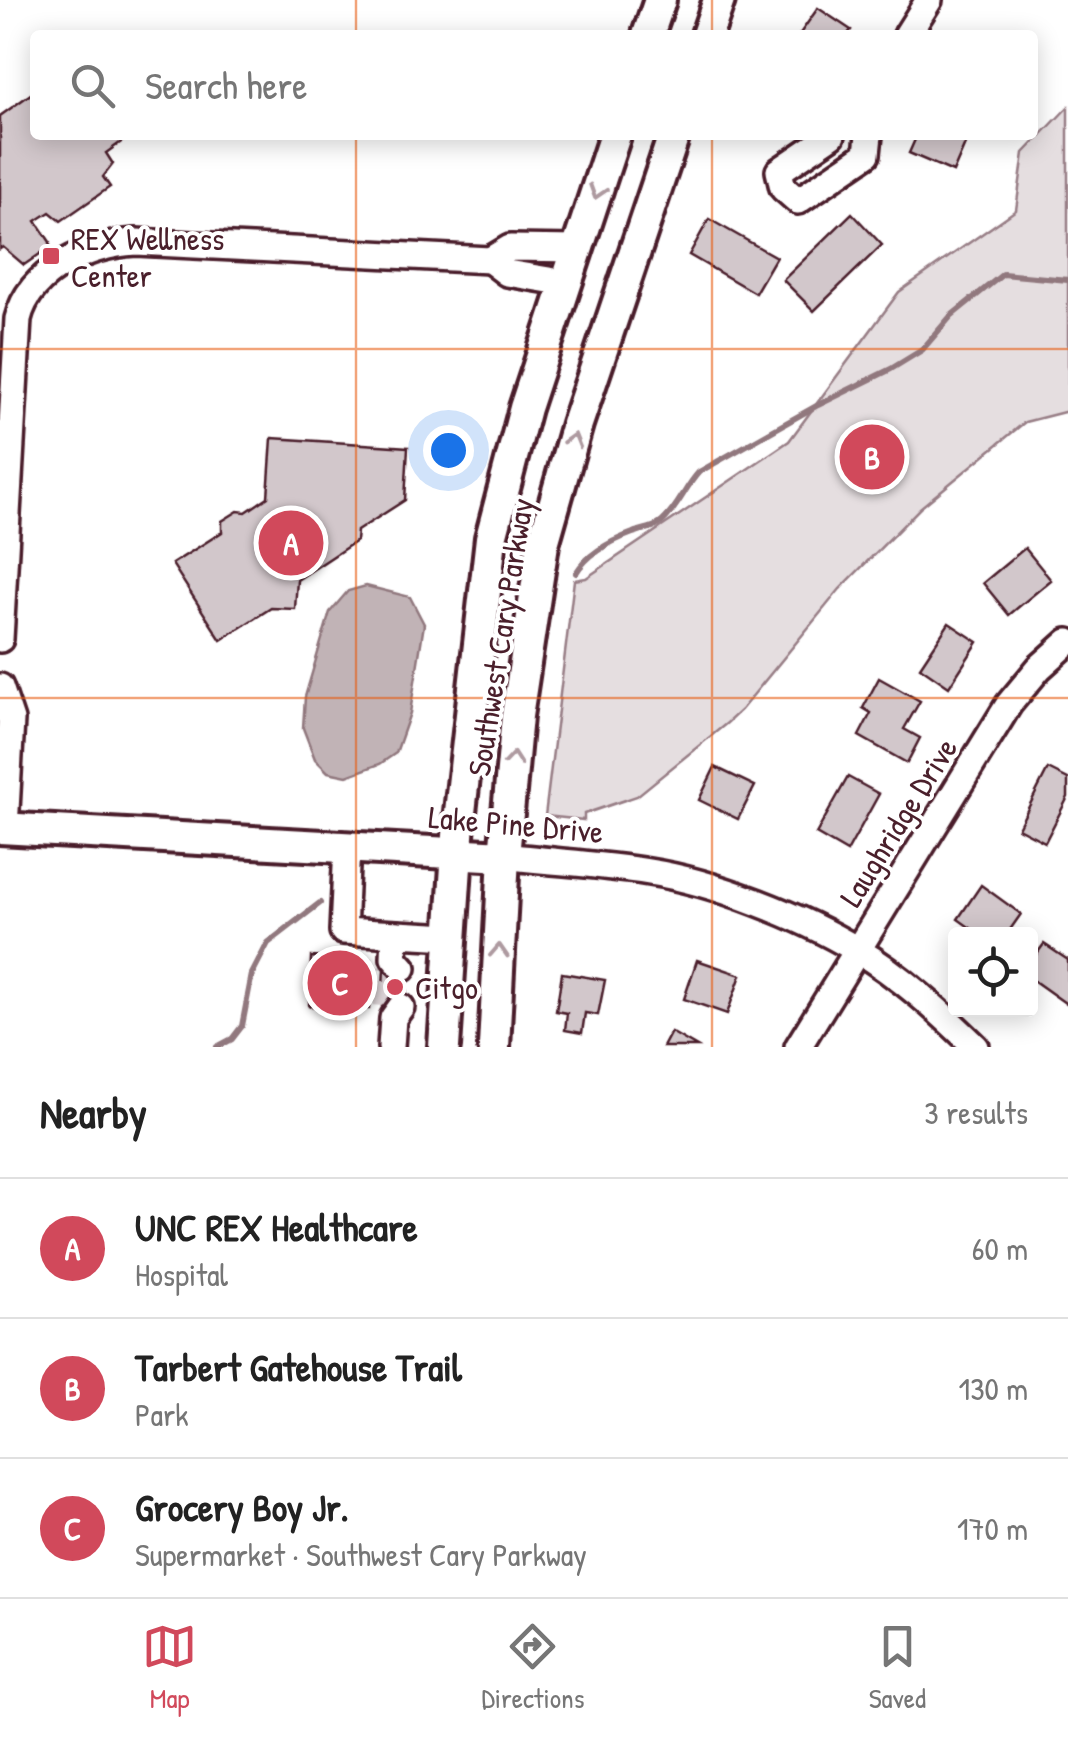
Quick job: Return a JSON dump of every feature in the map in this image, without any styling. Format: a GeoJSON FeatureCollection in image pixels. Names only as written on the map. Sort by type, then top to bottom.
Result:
{"type":"FeatureCollection","features":[{"type":"Feature","properties":{"kind":"main road"},"geometry":{"type":"LineString","coordinates":[[650,30],[660,0]]}},
{"type":"Feature","properties":{"kind":"main road"},"geometry":{"type":"LineString","coordinates":[[709,30],[719,0]]}},
{"type":"Feature","properties":{"kind":"main road","name":"Southwest Cary Parkway"},"geometry":{"type":"LineString","coordinates":[[444,1047],[456,853],[491,538],[525,408],[613,140]]}},
{"type":"Feature","properties":{"kind":"main road","name":"Southwest Cary Parkway"},"geometry":{"type":"LineString","coordinates":[[494,1047],[516,716],[543,544],[577,424],[672,140]]}},
{"type":"Feature","properties":{"kind":"main road","name":"Lake Pine Drive"},"geometry":{"type":"LineString","coordinates":[[2,828],[504,856]]}},
{"type":"Feature","properties":{"kind":"street"},"geometry":{"type":"LineString","coordinates":[[911,30],[928,0]]}},
{"type":"Feature","properties":{"kind":"street"},"geometry":{"type":"LineString","coordinates":[[825,140],[779,171],[783,188],[798,202],[867,154],[868,140]]}},
{"type":"Feature","properties":{"kind":"street"},"geometry":{"type":"LineString","coordinates":[[0,639],[18,319],[21,305],[39,282],[82,254],[102,246],[136,242],[490,260],[510,248],[578,250]]}},
{"type":"Feature","properties":{"kind":"street"},"geometry":{"type":"LineString","coordinates":[[490,260],[506,273],[567,283]]}},
{"type":"Feature","properties":{"kind":"street","name":"Laughridge Drive"},"geometry":{"type":"LineString","coordinates":[[798,1047],[1009,704],[1039,668],[1068,642]]}},
{"type":"Feature","properties":{"kind":"street"},"geometry":{"type":"LineString","coordinates":[[0,686],[11,720],[2,828]]}},
{"type":"Feature","properties":{"kind":"street"},"geometry":{"type":"LineString","coordinates":[[347,846],[343,931],[395,957],[451,937]]}},
{"type":"Feature","properties":{"kind":"street","name":"Lake Pine Drive"},"geometry":{"type":"LineString","coordinates":[[504,856],[650,872],[683,879],[787,916],[857,950],[924,999],[976,1047]]}},
{"type":"Feature","properties":{"kind":"street"},"geometry":{"type":"LineString","coordinates":[[391,1047],[393,1011]]}},
{"type":"Feature","properties":{"kind":"shaded area"},"geometry":{"type":"Polygon","coordinates":[[[1068,107],[1068,411],[1025,422],[920,508],[840,589],[741,710],[637,796],[584,814],[584,820],[545,816],[574,580],[586,578],[789,441],[899,292],[1016,210],[1024,153],[1068,107]]]}},
{"type":"Feature","properties":{"kind":"shaded area"},"geometry":{"type":"Polygon","coordinates":[[[366,586],[410,597],[424,624],[410,713],[396,753],[380,764],[347,776],[328,772],[315,759],[303,728],[305,697],[330,612],[348,591],[366,586]]]}},
{"type":"Feature","properties":{"kind":"building"},"geometry":{"type":"Polygon","coordinates":[[[818,8],[851,30],[803,30],[818,8]]]}},
{"type":"Feature","properties":{"kind":"building"},"geometry":{"type":"Polygon","coordinates":[[[30,95],[30,140],[124,140],[106,153],[113,164],[103,177],[110,187],[61,221],[50,212],[36,221],[50,247],[24,265],[3,247],[0,249],[0,116],[30,95]]]}},
{"type":"Feature","properties":{"kind":"building"},"geometry":{"type":"Polygon","coordinates":[[[915,140],[967,140],[953,172],[909,153],[915,140]]]}},
{"type":"Feature","properties":{"kind":"building"},"geometry":{"type":"Polygon","coordinates":[[[852,213],[882,245],[814,311],[783,280],[852,213]]]}},
{"type":"Feature","properties":{"kind":"building"},"geometry":{"type":"Polygon","coordinates":[[[709,219],[776,257],[755,293],[689,255],[709,219]]]}},
{"type":"Feature","properties":{"kind":"building"},"geometry":{"type":"Polygon","coordinates":[[[272,438],[408,447],[405,500],[357,531],[356,541],[297,580],[295,609],[271,608],[221,640],[172,564],[222,532],[222,521],[238,511],[246,512],[268,497],[272,438]]]}},
{"type":"Feature","properties":{"kind":"building"},"geometry":{"type":"Polygon","coordinates":[[[1025,548],[1051,580],[1009,615],[983,583],[1025,548]]]}},
{"type":"Feature","properties":{"kind":"building"},"geometry":{"type":"Polygon","coordinates":[[[949,623],[978,642],[949,687],[920,667],[949,623]]]}},
{"type":"Feature","properties":{"kind":"building"},"geometry":{"type":"Polygon","coordinates":[[[879,678],[920,701],[904,729],[920,738],[907,763],[859,736],[871,713],[863,708],[879,678]]]}},
{"type":"Feature","properties":{"kind":"building"},"geometry":{"type":"Polygon","coordinates":[[[715,767],[755,786],[738,819],[699,800],[715,767]]]}},
{"type":"Feature","properties":{"kind":"building"},"geometry":{"type":"Polygon","coordinates":[[[1048,769],[1068,779],[1068,797],[1045,842],[1018,828],[1048,769]]]}},
{"type":"Feature","properties":{"kind":"building"},"geometry":{"type":"Polygon","coordinates":[[[848,777],[879,794],[847,852],[816,834],[848,777]]]}},
{"type":"Feature","properties":{"kind":"building"},"geometry":{"type":"Polygon","coordinates":[[[981,885],[1021,914],[1012,927],[969,927],[958,919],[981,885]]]}},
{"type":"Feature","properties":{"kind":"building"},"geometry":{"type":"Polygon","coordinates":[[[1044,944],[1068,960],[1068,1005],[1038,984],[1038,952],[1044,944]]]}},
{"type":"Feature","properties":{"kind":"building"},"geometry":{"type":"Polygon","coordinates":[[[311,957],[371,960],[369,1009],[309,1006],[311,957]]]}},
{"type":"Feature","properties":{"kind":"building"},"geometry":{"type":"Polygon","coordinates":[[[697,960],[741,975],[727,1014],[684,999],[697,960]]]}},
{"type":"Feature","properties":{"kind":"building","name":"Citgo"},"geometry":{"type":"Polygon","coordinates":[[[384,968],[407,969],[406,1007],[382,1006],[384,968]]]}},
{"type":"Feature","properties":{"kind":"building"},"geometry":{"type":"Polygon","coordinates":[[[562,973],[605,980],[598,1015],[585,1013],[582,1033],[565,1030],[567,1013],[556,1011],[562,973]]]}},
{"type":"Feature","properties":{"kind":"building"},"geometry":{"type":"Polygon","coordinates":[[[671,1032],[697,1047],[663,1047],[671,1032]]]}},
{"type":"Feature","properties":{"kind":"waterway"},"geometry":{"type":"LineString","coordinates":[[576,573],[608,544],[662,522],[699,472],[922,350],[951,316],[1003,274],[1068,280]]}},
{"type":"Feature","properties":{"kind":"waterway"},"geometry":{"type":"LineString","coordinates":[[217,1047],[232,1039],[242,1026],[252,974],[268,943],[320,903]]}},
{"type":"Feature","properties":{"kind":"tunnel"},"geometry":{"type":"LineString","coordinates":[[385,1006],[387,967]]}},
{"type":"Feature","properties":{"kind":"place","name":"REX Wellness Center"},"geometry":{"type":"Point","coordinates":[51,256]}},
{"type":"Feature","properties":{"kind":"place","name":"Tarbert Gatehouse Trail"},"geometry":{"type":"Point","coordinates":[872,457]}},
{"type":"Feature","properties":{"kind":"place","name":"UNC REX Healthcare"},"geometry":{"type":"Point","coordinates":[291,543]}},
{"type":"Feature","properties":{"kind":"place","name":"Grocery Boy Jr."},"geometry":{"type":"Point","coordinates":[340,983]}},
{"type":"Feature","properties":{"kind":"place","name":"Citgo"},"geometry":{"type":"Point","coordinates":[395,987]}}]}
